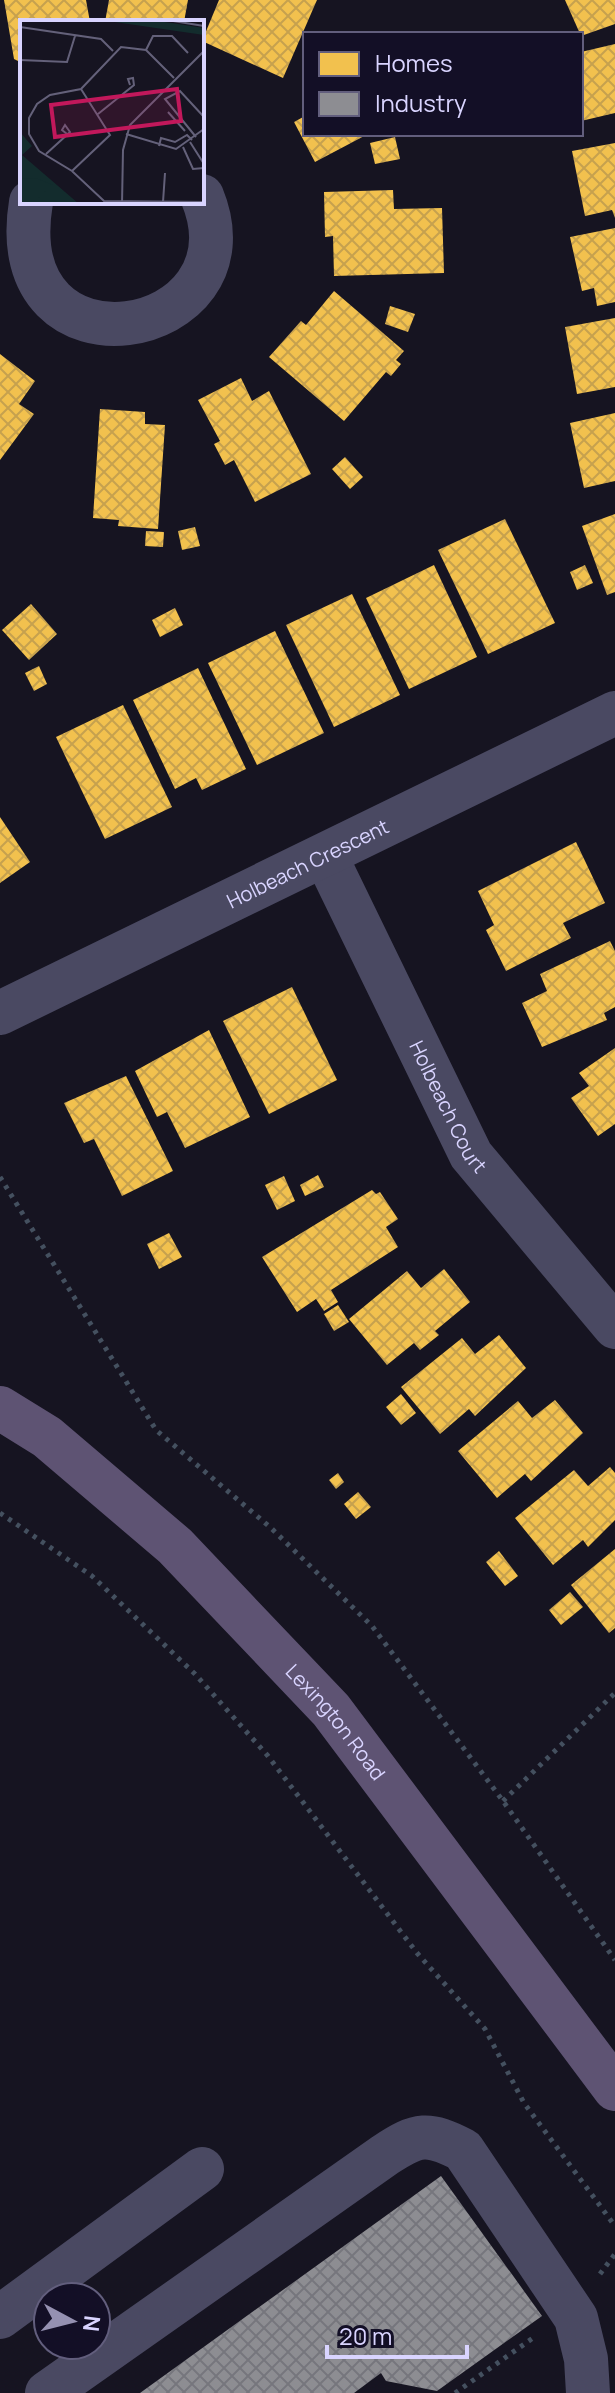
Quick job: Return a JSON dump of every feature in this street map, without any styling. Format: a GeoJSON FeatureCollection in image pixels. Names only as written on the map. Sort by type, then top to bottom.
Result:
{"type":"FeatureCollection","features":[{"type":"Feature","properties":{"kind":"main road","name":"Lexington Road"},"geometry":{"type":"LineString","coordinates":[[0,1408],[47,1437],[175,1546],[331,1710],[615,2089]]}},
{"type":"Feature","properties":{"kind":"street"},"geometry":{"type":"LineString","coordinates":[[19,215],[32,269],[51,298],[78,317],[112,326],[145,322],[176,306],[198,280],[210,248],[209,214],[204,201]]}},
{"type":"Feature","properties":{"kind":"street","name":"Holbeach Crescent"},"geometry":{"type":"LineString","coordinates":[[0,1013],[326,857],[615,713]]}},
{"type":"Feature","properties":{"kind":"street","name":"Holbeach Court"},"geometry":{"type":"LineString","coordinates":[[326,857],[471,1155],[615,1327]]}},
{"type":"Feature","properties":{"kind":"street"},"geometry":{"type":"LineString","coordinates":[[47,2393],[410,2138],[436,2136],[463,2150],[571,2311],[586,2359],[588,2393]]}},
{"type":"Feature","properties":{"kind":"street"},"geometry":{"type":"LineString","coordinates":[[3,2307],[202,2169]]}},
{"type":"Feature","properties":{"kind":"path"},"geometry":{"type":"LineString","coordinates":[[0,1177],[156,1430],[271,1528],[372,1626],[503,1801],[615,1960]]}},
{"type":"Feature","properties":{"kind":"path"},"geometry":{"type":"LineString","coordinates":[[0,1513],[92,1576],[195,1674],[268,1756],[417,1953],[485,2029],[524,2103],[615,2226]]}},
{"type":"Feature","properties":{"kind":"path"},"geometry":{"type":"LineString","coordinates":[[503,1801],[615,1693]]}},
{"type":"Feature","properties":{"kind":"path"},"geometry":{"type":"LineString","coordinates":[[455,2393],[571,2311]]}},
{"type":"Feature","properties":{"kind":"building: Homes"},"geometry":{"type":"Polygon","coordinates":[[[4,0],[86,0],[90,20],[20,20],[20,62],[14,59],[4,0]]]}},
{"type":"Feature","properties":{"kind":"building: Homes"},"geometry":{"type":"Polygon","coordinates":[[[109,0],[188,0],[184,20],[105,20],[109,0]]]}},
{"type":"Feature","properties":{"kind":"building: Homes"},"geometry":{"type":"Polygon","coordinates":[[[219,0],[317,0],[283,78],[204,42],[219,0]]]}},
{"type":"Feature","properties":{"kind":"building: Homes"},"geometry":{"type":"Polygon","coordinates":[[[565,0],[615,0],[615,24],[583,35],[583,32],[579,32],[565,0]]]}},
{"type":"Feature","properties":{"kind":"building: Homes"},"geometry":{"type":"Polygon","coordinates":[[[615,44],[615,113],[583,121],[583,52],[615,44]]]}},
{"type":"Feature","properties":{"kind":"building: Homes"},"geometry":{"type":"Polygon","coordinates":[[[303,117],[303,136],[364,136],[315,162],[294,122],[303,117]]]}},
{"type":"Feature","properties":{"kind":"building: Homes"},"geometry":{"type":"Polygon","coordinates":[[[395,137],[400,159],[375,164],[370,143],[395,137]]]}},
{"type":"Feature","properties":{"kind":"building: Homes"},"geometry":{"type":"Polygon","coordinates":[[[615,143],[615,218],[612,210],[585,216],[572,151],[615,143]]]}},
{"type":"Feature","properties":{"kind":"building: Homes"},"geometry":{"type":"Polygon","coordinates":[[[393,190],[394,209],[442,208],[444,273],[334,276],[333,236],[325,237],[324,192],[393,190]]]}},
{"type":"Feature","properties":{"kind":"building: Homes"},"geometry":{"type":"Polygon","coordinates":[[[615,228],[615,302],[597,306],[594,288],[582,291],[570,237],[615,228]]]}},
{"type":"Feature","properties":{"kind":"building: Homes"},"geometry":{"type":"Polygon","coordinates":[[[334,291],[404,351],[396,360],[401,364],[391,376],[386,372],[344,421],[269,357],[301,321],[306,325],[334,291]]]}},
{"type":"Feature","properties":{"kind":"building: Homes"},"geometry":{"type":"Polygon","coordinates":[[[390,306],[415,314],[408,332],[385,324],[390,306]]]}},
{"type":"Feature","properties":{"kind":"building: Homes"},"geometry":{"type":"Polygon","coordinates":[[[615,318],[615,387],[577,394],[565,327],[615,318]]]}},
{"type":"Feature","properties":{"kind":"building: Homes"},"geometry":{"type":"Polygon","coordinates":[[[0,354],[35,381],[19,404],[34,414],[0,460],[0,354]]]}},
{"type":"Feature","properties":{"kind":"building: Homes"},"geometry":{"type":"Polygon","coordinates":[[[241,378],[252,401],[269,391],[311,474],[255,502],[234,460],[225,465],[214,444],[220,441],[198,400],[241,378]]]}},
{"type":"Feature","properties":{"kind":"building: Homes"},"geometry":{"type":"Polygon","coordinates":[[[100,409],[145,412],[145,424],[165,425],[158,529],[118,526],[119,520],[93,518],[100,409]]]}},
{"type":"Feature","properties":{"kind":"building: Homes"},"geometry":{"type":"Polygon","coordinates":[[[615,413],[615,481],[584,488],[570,423],[615,413]]]}},
{"type":"Feature","properties":{"kind":"building: Homes"},"geometry":{"type":"Polygon","coordinates":[[[345,457],[363,477],[350,489],[332,469],[345,457]]]}},
{"type":"Feature","properties":{"kind":"building: Homes"},"geometry":{"type":"Polygon","coordinates":[[[615,514],[615,592],[607,595],[582,526],[615,514]]]}},
{"type":"Feature","properties":{"kind":"building: Homes"},"geometry":{"type":"Polygon","coordinates":[[[505,519],[555,623],[488,654],[438,550],[505,519]]]}},
{"type":"Feature","properties":{"kind":"building: Homes"},"geometry":{"type":"Polygon","coordinates":[[[195,527],[200,546],[182,550],[178,531],[195,527]]]}},
{"type":"Feature","properties":{"kind":"building: Homes"},"geometry":{"type":"Polygon","coordinates":[[[146,531],[164,532],[163,547],[145,546],[146,531]]]}},
{"type":"Feature","properties":{"kind":"building: Homes"},"geometry":{"type":"Polygon","coordinates":[[[434,565],[477,657],[409,689],[366,598],[434,565]]]}},
{"type":"Feature","properties":{"kind":"building: Homes"},"geometry":{"type":"Polygon","coordinates":[[[585,565],[593,583],[577,590],[570,572],[585,565]]]}},
{"type":"Feature","properties":{"kind":"building: Homes"},"geometry":{"type":"Polygon","coordinates":[[[352,594],[400,695],[334,727],[286,625],[352,594]]]}},
{"type":"Feature","properties":{"kind":"building: Homes"},"geometry":{"type":"Polygon","coordinates":[[[31,604],[57,634],[29,660],[2,630],[31,604]]]}},
{"type":"Feature","properties":{"kind":"building: Homes"},"geometry":{"type":"Polygon","coordinates":[[[175,608],[183,625],[160,637],[152,620],[175,608]]]}},
{"type":"Feature","properties":{"kind":"building: Homes"},"geometry":{"type":"Polygon","coordinates":[[[275,631],[324,733],[257,765],[208,663],[275,631]]]}},
{"type":"Feature","properties":{"kind":"building: Homes"},"geometry":{"type":"Polygon","coordinates":[[[39,666],[47,684],[34,691],[25,673],[39,666]]]}},
{"type":"Feature","properties":{"kind":"building: Homes"},"geometry":{"type":"Polygon","coordinates":[[[198,668],[246,769],[202,790],[196,778],[175,789],[133,700],[198,668]]]}},
{"type":"Feature","properties":{"kind":"building: Homes"},"geometry":{"type":"Polygon","coordinates":[[[123,705],[172,807],[105,839],[56,737],[123,705]]]}},
{"type":"Feature","properties":{"kind":"building: Homes"},"geometry":{"type":"Polygon","coordinates":[[[0,817],[30,862],[0,883],[0,817]]]}},
{"type":"Feature","properties":{"kind":"building: Homes"},"geometry":{"type":"Polygon","coordinates":[[[576,842],[605,903],[563,923],[571,938],[506,971],[486,930],[494,925],[478,891],[576,842]]]}},
{"type":"Feature","properties":{"kind":"building: Homes"},"geometry":{"type":"Polygon","coordinates":[[[610,941],[615,951],[615,1007],[604,1013],[607,1020],[542,1047],[522,1003],[547,991],[540,974],[610,941]]]}},
{"type":"Feature","properties":{"kind":"building: Homes"},"geometry":{"type":"Polygon","coordinates":[[[292,987],[337,1080],[269,1114],[223,1021],[292,987]]]}},
{"type":"Feature","properties":{"kind":"building: Homes"},"geometry":{"type":"Polygon","coordinates":[[[209,1030],[250,1117],[185,1148],[167,1112],[157,1117],[135,1071],[209,1030]]]}},
{"type":"Feature","properties":{"kind":"building: Homes"},"geometry":{"type":"Polygon","coordinates":[[[615,1048],[615,1124],[598,1136],[571,1098],[589,1086],[579,1073],[615,1048]]]}},
{"type":"Feature","properties":{"kind":"building: Homes"},"geometry":{"type":"Polygon","coordinates":[[[126,1076],[173,1171],[122,1196],[94,1139],[84,1143],[64,1103],[126,1076]]]}},
{"type":"Feature","properties":{"kind":"building: Homes"},"geometry":{"type":"Polygon","coordinates":[[[318,1175],[324,1187],[305,1196],[300,1185],[318,1175]]]}},
{"type":"Feature","properties":{"kind":"building: Homes"},"geometry":{"type":"Polygon","coordinates":[[[284,1176],[295,1201],[277,1210],[265,1185],[284,1176]]]}},
{"type":"Feature","properties":{"kind":"building: Homes"},"geometry":{"type":"Polygon","coordinates":[[[372,1190],[376,1194],[380,1192],[398,1219],[386,1227],[398,1247],[331,1290],[338,1302],[324,1311],[316,1299],[297,1312],[262,1257],[372,1190]]]}},
{"type":"Feature","properties":{"kind":"building: Homes"},"geometry":{"type":"Polygon","coordinates":[[[169,1233],[182,1257],[159,1269],[147,1244],[169,1233]]]}},
{"type":"Feature","properties":{"kind":"building: Homes"},"geometry":{"type":"Polygon","coordinates":[[[444,1269],[470,1302],[435,1331],[439,1335],[420,1350],[414,1343],[387,1365],[349,1319],[407,1271],[421,1288],[444,1269]]]}},
{"type":"Feature","properties":{"kind":"building: Homes"},"geometry":{"type":"Polygon","coordinates":[[[338,1305],[349,1322],[334,1331],[324,1314],[338,1305]]]}},
{"type":"Feature","properties":{"kind":"building: Homes"},"geometry":{"type":"Polygon","coordinates":[[[499,1335],[526,1368],[475,1416],[469,1409],[440,1434],[401,1387],[462,1338],[475,1354],[499,1335]]]}},
{"type":"Feature","properties":{"kind":"building: Homes"},"geometry":{"type":"Polygon","coordinates":[[[401,1394],[416,1413],[401,1425],[386,1407],[401,1394]]]}},
{"type":"Feature","properties":{"kind":"building: Homes"},"geometry":{"type":"Polygon","coordinates":[[[555,1400],[583,1433],[531,1481],[525,1474],[497,1498],[458,1451],[518,1401],[532,1418],[555,1400]]]}},
{"type":"Feature","properties":{"kind":"building: Homes"},"geometry":{"type":"Polygon","coordinates":[[[610,1467],[615,1473],[615,1520],[588,1547],[583,1540],[553,1565],[515,1518],[574,1470],[588,1486],[610,1467]]]}},
{"type":"Feature","properties":{"kind":"building: Homes"},"geometry":{"type":"Polygon","coordinates":[[[338,1473],[344,1482],[336,1489],[329,1480],[338,1473]]]}},
{"type":"Feature","properties":{"kind":"building: Homes"},"geometry":{"type":"Polygon","coordinates":[[[358,1492],[371,1507],[356,1519],[344,1504],[358,1492]]]}},
{"type":"Feature","properties":{"kind":"building: Homes"},"geometry":{"type":"Polygon","coordinates":[[[615,1549],[615,1628],[609,1633],[571,1585],[615,1549]]]}},
{"type":"Feature","properties":{"kind":"building: Homes"},"geometry":{"type":"Polygon","coordinates":[[[499,1551],[518,1576],[505,1586],[486,1562],[499,1551]]]}},
{"type":"Feature","properties":{"kind":"building: Homes"},"geometry":{"type":"Polygon","coordinates":[[[570,1592],[583,1607],[561,1625],[549,1610],[570,1592]]]}},
{"type":"Feature","properties":{"kind":"building: Industry"},"geometry":{"type":"Polygon","coordinates":[[[441,2176],[542,2316],[437,2391],[386,2381],[381,2373],[354,2393],[140,2393],[441,2176]]]}}]}
